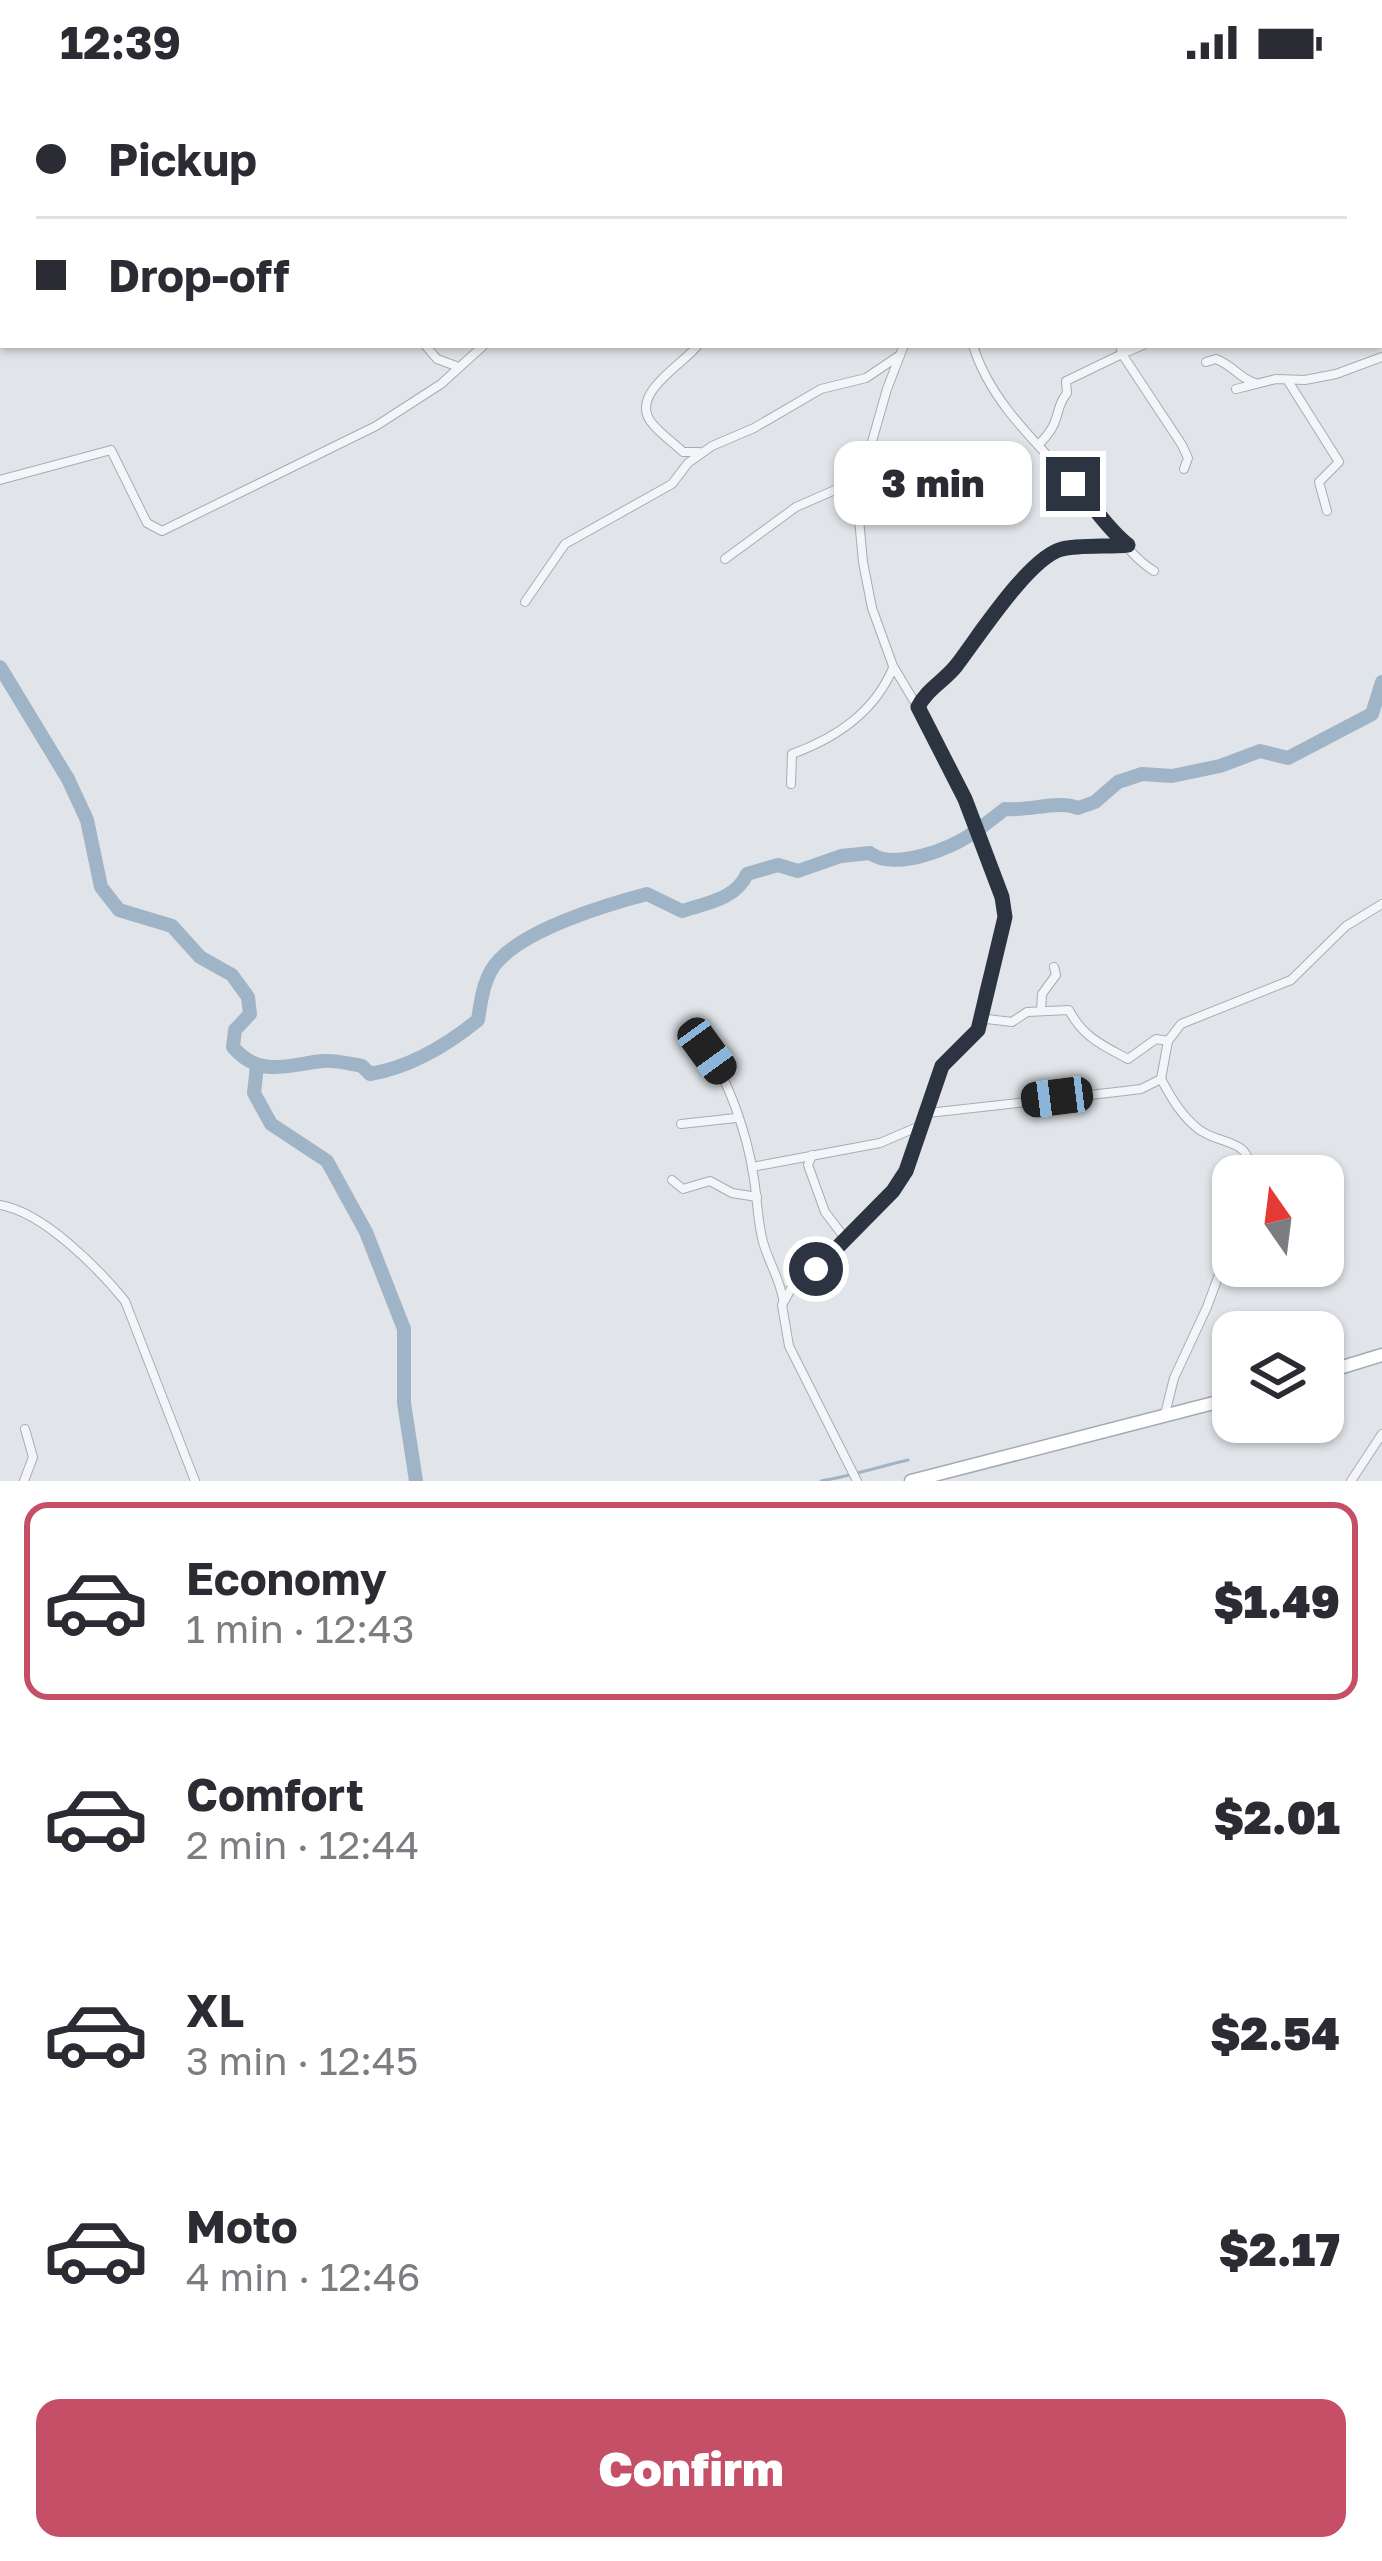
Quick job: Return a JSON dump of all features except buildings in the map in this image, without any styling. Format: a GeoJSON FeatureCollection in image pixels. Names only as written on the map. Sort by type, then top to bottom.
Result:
{"type":"FeatureCollection","features":[{"type":"Feature","properties":{"kind":"main road"},"geometry":{"type":"LineString","coordinates":[[1344,1367],[1382,1355]]}},
{"type":"Feature","properties":{"kind":"main road"},"geometry":{"type":"LineString","coordinates":[[911,1481],[1212,1404]]}},
{"type":"Feature","properties":{"kind":"street"},"geometry":{"type":"LineString","coordinates":[[428,348],[442,363],[458,366]]}},
{"type":"Feature","properties":{"kind":"street"},"geometry":{"type":"LineString","coordinates":[[0,480],[111,450],[147,523],[162,530],[376,426],[441,384],[480,348]]}},
{"type":"Feature","properties":{"kind":"street"},"geometry":{"type":"LineString","coordinates":[[696,348],[667,372],[645,407],[650,421],[683,452],[693,454],[754,428],[821,389],[866,378],[902,350]]}},
{"type":"Feature","properties":{"kind":"street"},"geometry":{"type":"LineString","coordinates":[[975,348],[983,374],[1038,445],[1095,506],[1109,530],[1154,571]]}},
{"type":"Feature","properties":{"kind":"street"},"geometry":{"type":"LineString","coordinates":[[783,1300],[893,1191],[906,1171],[942,1066],[969,1043],[980,1024],[1005,907],[965,799],[893,666],[872,608],[863,562],[859,520],[865,466],[902,350]]}},
{"type":"Feature","properties":{"kind":"street"},"geometry":{"type":"LineString","coordinates":[[1038,445],[1053,431],[1067,393],[1066,381],[1121,350],[1182,445],[1188,458],[1184,469]]}},
{"type":"Feature","properties":{"kind":"street"},"geometry":{"type":"LineString","coordinates":[[1206,362],[1216,358],[1256,383]]}},
{"type":"Feature","properties":{"kind":"street"},"geometry":{"type":"LineString","coordinates":[[1236,389],[1336,374],[1382,358]]}},
{"type":"Feature","properties":{"kind":"street"},"geometry":{"type":"LineString","coordinates":[[1288,381],[1340,462],[1319,482],[1327,511]]}},
{"type":"Feature","properties":{"kind":"street"},"geometry":{"type":"LineString","coordinates":[[525,602],[565,544],[672,484],[688,463],[712,446]]}},
{"type":"Feature","properties":{"kind":"street"},"geometry":{"type":"LineString","coordinates":[[725,559],[796,507],[851,483],[865,466]]}},
{"type":"Feature","properties":{"kind":"street"},"geometry":{"type":"LineString","coordinates":[[918,707],[923,696],[956,665],[981,627],[1042,561],[1060,549],[1128,545]]}},
{"type":"Feature","properties":{"kind":"street"},"geometry":{"type":"LineString","coordinates":[[791,784],[792,754],[849,727],[893,666]]}},
{"type":"Feature","properties":{"kind":"street"},"geometry":{"type":"LineString","coordinates":[[1248,1155],[1234,1142],[1197,1128],[1181,1113],[1161,1078],[1168,1041],[1181,1024],[1196,1015],[1291,980],[1346,926],[1382,904]]}},
{"type":"Feature","properties":{"kind":"street"},"geometry":{"type":"LineString","coordinates":[[1041,1011],[1042,994],[1056,975],[1054,967]]}},
{"type":"Feature","properties":{"kind":"street"},"geometry":{"type":"LineString","coordinates":[[980,1024],[987,1018],[1012,1022],[1027,1012],[1069,1010],[1089,1039],[1128,1059],[1156,1039],[1168,1041]]}},
{"type":"Feature","properties":{"kind":"street"},"geometry":{"type":"LineString","coordinates":[[707,1051],[722,1072],[752,1168],[764,1247],[779,1276],[789,1346],[854,1476]]}},
{"type":"Feature","properties":{"kind":"street"},"geometry":{"type":"LineString","coordinates":[[928,1113],[1141,1089],[1161,1078]]}},
{"type":"Feature","properties":{"kind":"street"},"geometry":{"type":"LineString","coordinates":[[681,1124],[736,1118]]}},
{"type":"Feature","properties":{"kind":"street"},"geometry":{"type":"LineString","coordinates":[[752,1168],[880,1143],[923,1125]]}},
{"type":"Feature","properties":{"kind":"street"},"geometry":{"type":"LineString","coordinates":[[813,1154],[808,1165],[811,1176],[825,1212],[844,1237]]}},
{"type":"Feature","properties":{"kind":"street"},"geometry":{"type":"LineString","coordinates":[[672,1180],[683,1189],[710,1181],[732,1193],[757,1197]]}},
{"type":"Feature","properties":{"kind":"street"},"geometry":{"type":"LineString","coordinates":[[0,1205],[22,1210],[39,1221],[107,1280],[124,1301],[195,1481]]}},
{"type":"Feature","properties":{"kind":"street"},"geometry":{"type":"LineString","coordinates":[[1165,1416],[1174,1378],[1214,1287]]}},
{"type":"Feature","properties":{"kind":"street"},"geometry":{"type":"LineString","coordinates":[[24,1481],[33,1457],[25,1429]]}},
{"type":"Feature","properties":{"kind":"street"},"geometry":{"type":"LineString","coordinates":[[1352,1481],[1382,1434]]}},
{"type":"Feature","properties":{"kind":"waterway"},"geometry":{"type":"LineString","coordinates":[[0,667],[68,779],[87,820],[101,887],[119,910],[172,926],[200,957],[232,975],[248,997],[250,1014],[235,1030],[233,1047],[264,1066],[333,1061],[362,1066],[370,1074],[414,1061],[478,1020],[484,988],[500,959],[530,937],[590,911],[647,894],[682,911],[720,899],[747,874],[778,865],[798,871],[841,856],[870,853],[908,859],[938,851],[974,832]]}},
{"type":"Feature","properties":{"kind":"waterway"},"geometry":{"type":"LineString","coordinates":[[979,829],[1005,809],[1078,808],[1095,802],[1118,782],[1142,774],[1172,776],[1260,751],[1288,758],[1372,714],[1382,682]]}},
{"type":"Feature","properties":{"kind":"waterway"},"geometry":{"type":"LineString","coordinates":[[257,1066],[254,1093],[271,1124],[327,1161],[366,1232],[404,1329],[404,1403],[416,1481]]}},
{"type":"Feature","properties":{"kind":"waterway"},"geometry":{"type":"LineString","coordinates":[[821,1481],[908,1460]]}},
{"type":"Feature","properties":{"kind":"route"},"geometry":{"type":"LineString","coordinates":[[816,1269],[893,1191],[906,1171],[942,1066],[978,1030],[1005,907],[965,799],[918,707],[923,696],[956,665],[981,627],[1042,561],[1060,549],[1128,545],[1109,530],[1095,506],[1073,484]]}}]}
